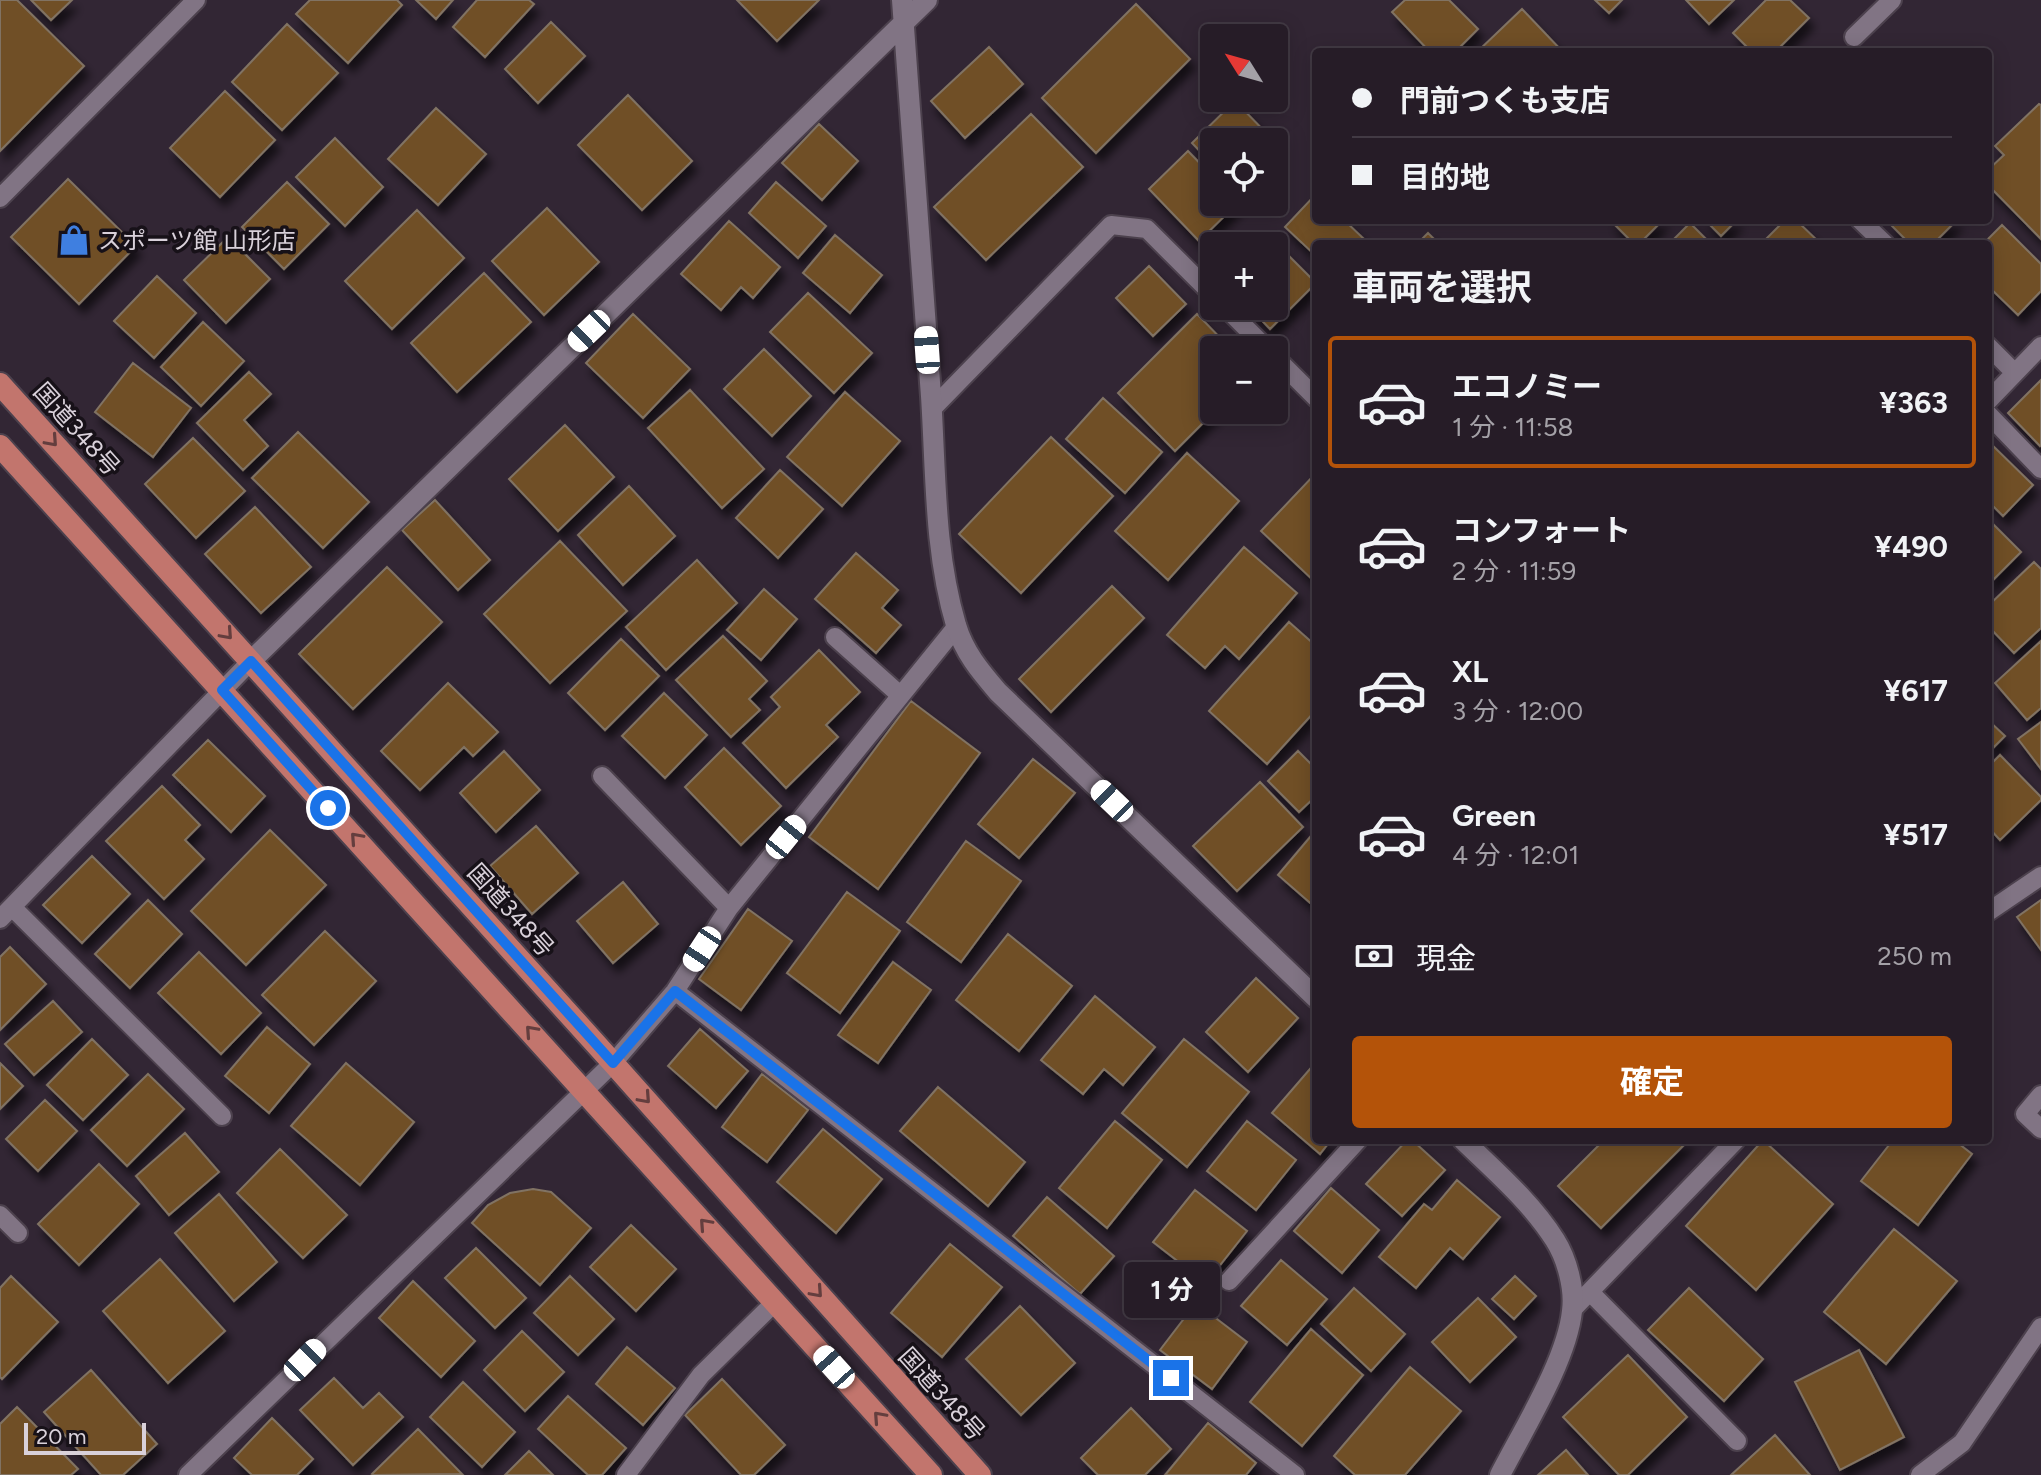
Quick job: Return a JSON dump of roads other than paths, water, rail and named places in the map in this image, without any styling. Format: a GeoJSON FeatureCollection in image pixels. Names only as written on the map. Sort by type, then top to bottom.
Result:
{"type":"FeatureCollection","features":[{"type":"Feature","properties":{"kind":"highway","name":"国道348号"},"geometry":{"type":"LineString","coordinates":[[0,384],[980,1475]]}},
{"type":"Feature","properties":{"kind":"highway"},"geometry":{"type":"LineString","coordinates":[[0,446],[931,1475]]}},
{"type":"Feature","properties":{"kind":"street"},"geometry":{"type":"LineString","coordinates":[[902,0],[932,409],[934,493],[944,574],[957,626],[969,657],[998,692],[1312,994]]}},
{"type":"Feature","properties":{"kind":"street"},"geometry":{"type":"LineString","coordinates":[[251,661],[927,0]]}},
{"type":"Feature","properties":{"kind":"street"},"geometry":{"type":"LineString","coordinates":[[1467,1144],[1502,1178],[1556,1242],[1568,1271],[1572,1310],[1561,1353],[1500,1475]]}},
{"type":"Feature","properties":{"kind":"lane"},"geometry":{"type":"LineString","coordinates":[[0,198],[196,0]]}},
{"type":"Feature","properties":{"kind":"lane"},"geometry":{"type":"LineString","coordinates":[[1854,37],[1892,0]]}},
{"type":"Feature","properties":{"kind":"lane"},"geometry":{"type":"LineString","coordinates":[[1864,224],[1881,240]]}},
{"type":"Feature","properties":{"kind":"lane"},"geometry":{"type":"LineString","coordinates":[[932,409],[1111,225],[1147,229],[1200,282]]}},
{"type":"Feature","properties":{"kind":"lane"},"geometry":{"type":"LineString","coordinates":[[1238,320],[1254,336]]}},
{"type":"Feature","properties":{"kind":"lane"},"geometry":{"type":"LineString","coordinates":[[1992,397],[2041,346]]}},
{"type":"Feature","properties":{"kind":"lane"},"geometry":{"type":"LineString","coordinates":[[1992,350],[2015,373]]}},
{"type":"Feature","properties":{"kind":"lane"},"geometry":{"type":"LineString","coordinates":[[1288,370],[1312,394]]}},
{"type":"Feature","properties":{"kind":"lane"},"geometry":{"type":"LineString","coordinates":[[1992,418],[2041,469]]}},
{"type":"Feature","properties":{"kind":"lane"},"geometry":{"type":"LineString","coordinates":[[200,1471],[613,1063],[675,991],[729,908],[957,626]]}},
{"type":"Feature","properties":{"kind":"lane"},"geometry":{"type":"LineString","coordinates":[[835,637],[900,695]]}},
{"type":"Feature","properties":{"kind":"lane"},"geometry":{"type":"LineString","coordinates":[[222,1116],[6,913],[251,661]]}},
{"type":"Feature","properties":{"kind":"lane"},"geometry":{"type":"LineString","coordinates":[[602,776],[729,908]]}},
{"type":"Feature","properties":{"kind":"lane"},"geometry":{"type":"LineString","coordinates":[[1992,909],[2041,876]]}},
{"type":"Feature","properties":{"kind":"lane"},"geometry":{"type":"LineString","coordinates":[[675,991],[1295,1475]]}},
{"type":"Feature","properties":{"kind":"lane"},"geometry":{"type":"LineString","coordinates":[[2041,1095],[2025,1114],[2041,1129]]}},
{"type":"Feature","properties":{"kind":"lane"},"geometry":{"type":"LineString","coordinates":[[1229,1281],[1354,1144]]}},
{"type":"Feature","properties":{"kind":"lane"},"geometry":{"type":"LineString","coordinates":[[1572,1310],[1732,1144]]}},
{"type":"Feature","properties":{"kind":"lane"},"geometry":{"type":"LineString","coordinates":[[0,1215],[18,1233]]}},
{"type":"Feature","properties":{"kind":"lane"},"geometry":{"type":"LineString","coordinates":[[1590,1292],[1737,1441]]}},
{"type":"Feature","properties":{"kind":"lane"},"geometry":{"type":"LineString","coordinates":[[626,1475],[701,1375],[775,1302]]}},
{"type":"Feature","properties":{"kind":"lane"},"geometry":{"type":"LineString","coordinates":[[1920,1475],[1962,1443],[2041,1327]]}},
{"type":"Feature","properties":{"kind":"place","name":"スポーツ館 山形店"},"geometry":{"type":"Point","coordinates":[74,240]}}]}
